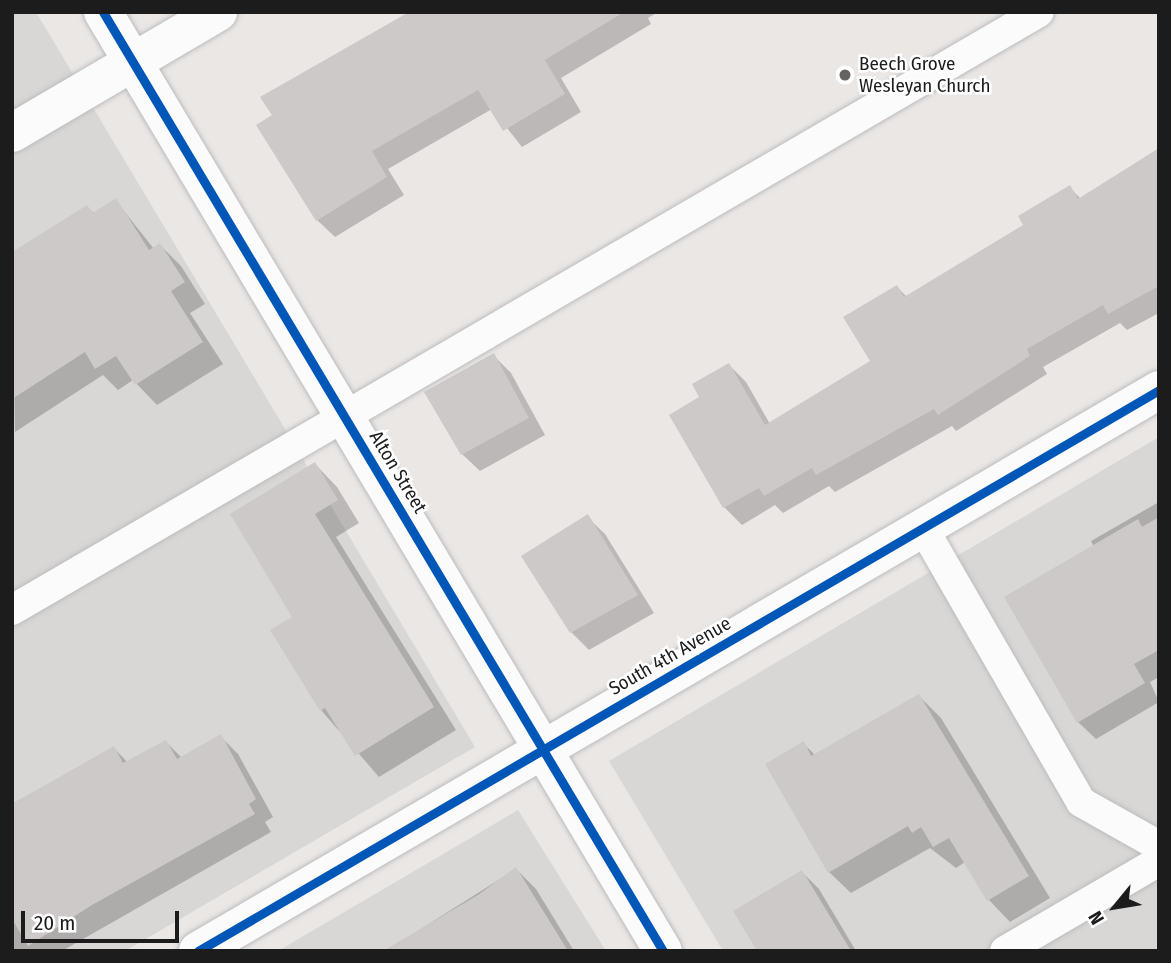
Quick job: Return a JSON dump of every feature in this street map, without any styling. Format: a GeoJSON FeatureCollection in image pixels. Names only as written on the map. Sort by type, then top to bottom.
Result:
{"type":"FeatureCollection","features":[{"type":"Feature","properties":{"kind":"street","name":"Alton Street"},"geometry":{"type":"LineString","coordinates":[[103,12],[663,951]]}},
{"type":"Feature","properties":{"kind":"street"},"geometry":{"type":"LineString","coordinates":[[12,133],[218,12]]}},
{"type":"Feature","properties":{"kind":"street","name":"South 4th Avenue"},"geometry":{"type":"LineString","coordinates":[[198,951],[1159,390]]}},
{"type":"Feature","properties":{"kind":"lane"},"geometry":{"type":"LineString","coordinates":[[12,610],[1039,12]]}},
{"type":"Feature","properties":{"kind":"lane"},"geometry":{"type":"LineString","coordinates":[[923,528],[1081,802],[1159,846]]}},
{"type":"Feature","properties":{"kind":"lane"},"geometry":{"type":"LineString","coordinates":[[1005,951],[1159,861]]}},
{"type":"Feature","properties":{"kind":"shaded area"},"geometry":{"type":"Polygon","coordinates":[[[12,12],[36,12],[475,747],[125,951],[12,951],[12,12]]]}},
{"type":"Feature","properties":{"kind":"shaded area"},"geometry":{"type":"Polygon","coordinates":[[[1159,437],[1159,951],[723,951],[609,761],[1159,437]]]}},
{"type":"Feature","properties":{"kind":"shaded area"},"geometry":{"type":"Polygon","coordinates":[[[518,810],[606,951],[278,951],[518,810]]]}},
{"type":"Feature","properties":{"kind":"building"},"geometry":{"type":"Polygon","coordinates":[[[409,12],[624,12],[545,60],[565,94],[503,131],[478,90],[372,151],[387,177],[316,221],[256,125],[272,115],[260,97],[409,12]]]}},
{"type":"Feature","properties":{"kind":"building"},"geometry":{"type":"Polygon","coordinates":[[[1159,148],[1159,286],[1108,314],[1103,305],[1027,349],[1030,356],[938,415],[934,409],[816,475],[812,468],[764,496],[759,488],[723,508],[669,415],[699,397],[692,384],[729,363],[765,425],[870,361],[843,317],[897,285],[904,297],[1023,225],[1018,216],[1070,185],[1078,199],[1159,148]]]}},
{"type":"Feature","properties":{"kind":"building"},"geometry":{"type":"Polygon","coordinates":[[[116,198],[149,250],[160,243],[185,282],[171,291],[203,342],[135,385],[116,356],[95,369],[85,352],[12,399],[12,252],[87,205],[93,213],[116,198]]]}},
{"type":"Feature","properties":{"kind":"building"},"geometry":{"type":"Polygon","coordinates":[[[494,353],[529,418],[461,455],[424,392],[494,353]]]}},
{"type":"Feature","properties":{"kind":"building"},"geometry":{"type":"Polygon","coordinates":[[[315,462],[338,500],[315,514],[434,707],[355,756],[325,708],[320,711],[270,630],[292,617],[230,514],[315,462]]]}},
{"type":"Feature","properties":{"kind":"building"},"geometry":{"type":"Polygon","coordinates":[[[588,514],[638,595],[570,633],[521,556],[588,514]]]}},
{"type":"Feature","properties":{"kind":"building"},"geometry":{"type":"Polygon","coordinates":[[[1159,517],[1159,650],[1134,664],[1145,683],[1077,723],[1004,597],[1138,519],[1142,527],[1159,517]]]}},
{"type":"Feature","properties":{"kind":"building"},"geometry":{"type":"Polygon","coordinates":[[[919,694],[1029,876],[987,901],[949,838],[933,847],[921,827],[912,833],[908,826],[828,873],[765,764],[804,741],[811,756],[919,694]]]}},
{"type":"Feature","properties":{"kind":"building"},"geometry":{"type":"Polygon","coordinates":[[[221,734],[256,799],[249,804],[255,814],[92,905],[28,946],[12,919],[12,804],[114,746],[123,763],[166,740],[177,759],[221,734]]]}},
{"type":"Feature","properties":{"kind":"building"},"geometry":{"type":"Polygon","coordinates":[[[516,867],[568,951],[383,951],[478,895],[516,867]]]}},
{"type":"Feature","properties":{"kind":"building"},"geometry":{"type":"Polygon","coordinates":[[[802,870],[851,951],[757,951],[733,911],[802,870]]]}},
{"type":"Feature","properties":{"kind":"cycle path"},"geometry":{"type":"LineString","coordinates":[[103,12],[663,951]]}},
{"type":"Feature","properties":{"kind":"cycle path"},"geometry":{"type":"LineString","coordinates":[[198,951],[1159,390]]}},
{"type":"Feature","properties":{"kind":"place","name":"Beech Grove Wesleyan Church"},"geometry":{"type":"Point","coordinates":[845,75]}}]}
